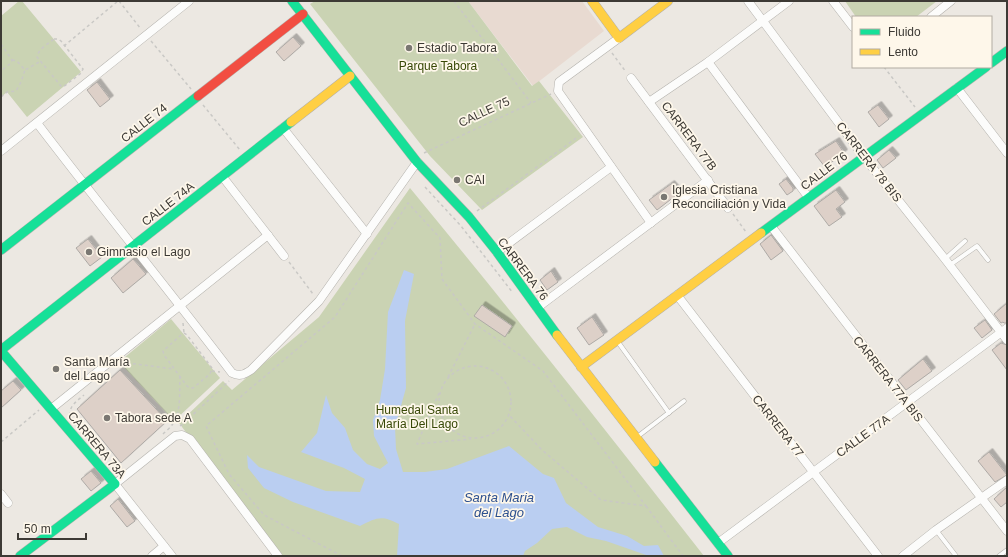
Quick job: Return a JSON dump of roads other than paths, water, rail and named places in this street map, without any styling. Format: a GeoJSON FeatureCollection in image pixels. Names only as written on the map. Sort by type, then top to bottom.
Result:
{"type":"FeatureCollection","features":[{"type":"Feature","properties":{"kind":"street"},"geometry":{"type":"LineString","coordinates":[[1,151],[189,1]]}},
{"type":"Feature","properties":{"kind":"street","name":"CARRERA 76"},"geometry":{"type":"LineString","coordinates":[[292,1],[350,76],[497,252],[581,367],[728,556]]}},
{"type":"Feature","properties":{"kind":"street"},"geometry":{"type":"LineString","coordinates":[[592,1],[619,38]]}},
{"type":"Feature","properties":{"kind":"street"},"geometry":{"type":"LineString","coordinates":[[651,223],[586,132],[558,89],[559,82],[668,1]]}},
{"type":"Feature","properties":{"kind":"street","name":"CARRERA 78 BIS"},"geometry":{"type":"LineString","coordinates":[[748,1],[864,157],[1004,330],[1007,340]]}},
{"type":"Feature","properties":{"kind":"street"},"geometry":{"type":"LineString","coordinates":[[649,102],[708,62],[789,1]]}},
{"type":"Feature","properties":{"kind":"street"},"geometry":{"type":"LineString","coordinates":[[833,1],[852,26]]}},
{"type":"Feature","properties":{"kind":"street"},"geometry":{"type":"LineString","coordinates":[[932,16],[951,1]]}},
{"type":"Feature","properties":{"kind":"street","name":"CALLE 74"},"geometry":{"type":"LineString","coordinates":[[1,250],[303,14]]}},
{"type":"Feature","properties":{"kind":"street"},"geometry":{"type":"LineString","coordinates":[[992,62],[1007,51]]}},
{"type":"Feature","properties":{"kind":"street"},"geometry":{"type":"LineString","coordinates":[[708,62],[809,198]]}},
{"type":"Feature","properties":{"kind":"street","name":"CALLE 76"},"geometry":{"type":"LineString","coordinates":[[581,367],[985,68]]}},
{"type":"Feature","properties":{"kind":"street","name":"CALLE 74A"},"geometry":{"type":"LineString","coordinates":[[1,350],[350,76]]}},
{"type":"Feature","properties":{"kind":"street","name":"CARRERA 77B"},"geometry":{"type":"LineString","coordinates":[[631,78],[728,208]]}},
{"type":"Feature","properties":{"kind":"street"},"geometry":{"type":"LineString","coordinates":[[957,88],[1007,153]]}},
{"type":"Feature","properties":{"kind":"street"},"geometry":{"type":"LineString","coordinates":[[37,122],[84,185],[181,305],[234,374],[244,375],[251,370],[319,301],[367,234],[418,158]]}},
{"type":"Feature","properties":{"kind":"street"},"geometry":{"type":"LineString","coordinates":[[283,128],[367,234]]}},
{"type":"Feature","properties":{"kind":"street"},"geometry":{"type":"LineString","coordinates":[[497,252],[611,167]]}},
{"type":"Feature","properties":{"kind":"street"},"geometry":{"type":"LineString","coordinates":[[222,176],[284,256]]}},
{"type":"Feature","properties":{"kind":"street"},"geometry":{"type":"LineString","coordinates":[[537,308],[708,180]]}},
{"type":"Feature","properties":{"kind":"street","name":"CARRERA 77A BIS"},"geometry":{"type":"LineString","coordinates":[[771,226],[1007,531]]}},
{"type":"Feature","properties":{"kind":"street"},"geometry":{"type":"LineString","coordinates":[[49,406],[181,305],[268,235]]}},
{"type":"Feature","properties":{"kind":"street","name":"CARRERA 77"},"geometry":{"type":"LineString","coordinates":[[677,295],[878,556]]}},
{"type":"Feature","properties":{"kind":"street","name":"CALLE 77A"},"geometry":{"type":"LineString","coordinates":[[718,543],[1004,330]]}},
{"type":"Feature","properties":{"kind":"street","name":"CARRERA 73A"},"geometry":{"type":"LineString","coordinates":[[1,350],[115,484],[172,556]]}},
{"type":"Feature","properties":{"kind":"street"},"geometry":{"type":"LineString","coordinates":[[20,556],[115,484],[175,436],[182,435],[190,439],[278,556]]}},
{"type":"Feature","properties":{"kind":"street"},"geometry":{"type":"LineString","coordinates":[[903,556],[936,530],[1007,480]]}},
{"type":"Feature","properties":{"kind":"street"},"geometry":{"type":"LineString","coordinates":[[1,494],[8,503]]}},
{"type":"Feature","properties":{"kind":"street"},"geometry":{"type":"LineString","coordinates":[[152,556],[164,546]]}},
{"type":"Feature","properties":{"kind":"lane"},"geometry":{"type":"LineString","coordinates":[[948,262],[965,241]]}},
{"type":"Feature","properties":{"kind":"lane"},"geometry":{"type":"LineString","coordinates":[[948,262],[977,246],[988,260]]}},
{"type":"Feature","properties":{"kind":"lane"},"geometry":{"type":"LineString","coordinates":[[617,340],[669,413]]}},
{"type":"Feature","properties":{"kind":"lane"},"geometry":{"type":"LineString","coordinates":[[636,438],[684,401]]}},
{"type":"Feature","properties":{"kind":"lane"},"geometry":{"type":"LineString","coordinates":[[936,530],[956,556]]}},
{"type":"Feature","properties":{"kind":"lane"},"geometry":{"type":"LineString","coordinates":[[999,556],[1007,550]]}},
{"type":"Feature","properties":{"kind":"water","name":"Santa Maria del Lago"},"geometry":{"type":"Polygon","coordinates":[[[404,270],[414,274],[405,321],[406,388],[395,427],[396,449],[403,472],[425,472],[447,469],[509,446],[543,474],[554,478],[566,503],[598,527],[627,536],[644,546],[658,545],[664,556],[649,556],[606,541],[587,537],[567,527],[552,529],[537,543],[525,551],[523,556],[397,556],[399,524],[388,519],[380,518],[360,526],[293,502],[264,488],[248,468],[247,455],[259,467],[326,491],[360,492],[365,479],[344,468],[301,452],[317,433],[326,395],[332,413],[345,428],[353,450],[367,464],[380,469],[388,463],[374,436],[373,420],[380,400],[385,369],[388,312],[404,270]]]}},
{"type":"Feature","properties":{"kind":"place","name":"Estadio Tabora"},"geometry":{"type":"Point","coordinates":[409,48]}},
{"type":"Feature","properties":{"kind":"place","name":"CAI"},"geometry":{"type":"Point","coordinates":[457,180]}},
{"type":"Feature","properties":{"kind":"place","name":"Iglesia Cristiana Reconciliación y Vida"},"geometry":{"type":"Point","coordinates":[664,197]}},
{"type":"Feature","properties":{"kind":"place","name":"Gimnasio el Lago"},"geometry":{"type":"Point","coordinates":[89,252]}},
{"type":"Feature","properties":{"kind":"place","name":"Santa María del Lago"},"geometry":{"type":"Point","coordinates":[56,369]}},
{"type":"Feature","properties":{"kind":"place","name":"Tabora sede A"},"geometry":{"type":"Point","coordinates":[107,418]}},
{"type":"Feature","properties":{"kind":"park label","name":"Parque Tabora"},"geometry":{"type":"Point","coordinates":[438,66]}},
{"type":"Feature","properties":{"kind":"park label","name":"Humedal Santa María Del Lago"},"geometry":{"type":"Point","coordinates":[417,417]}}]}
